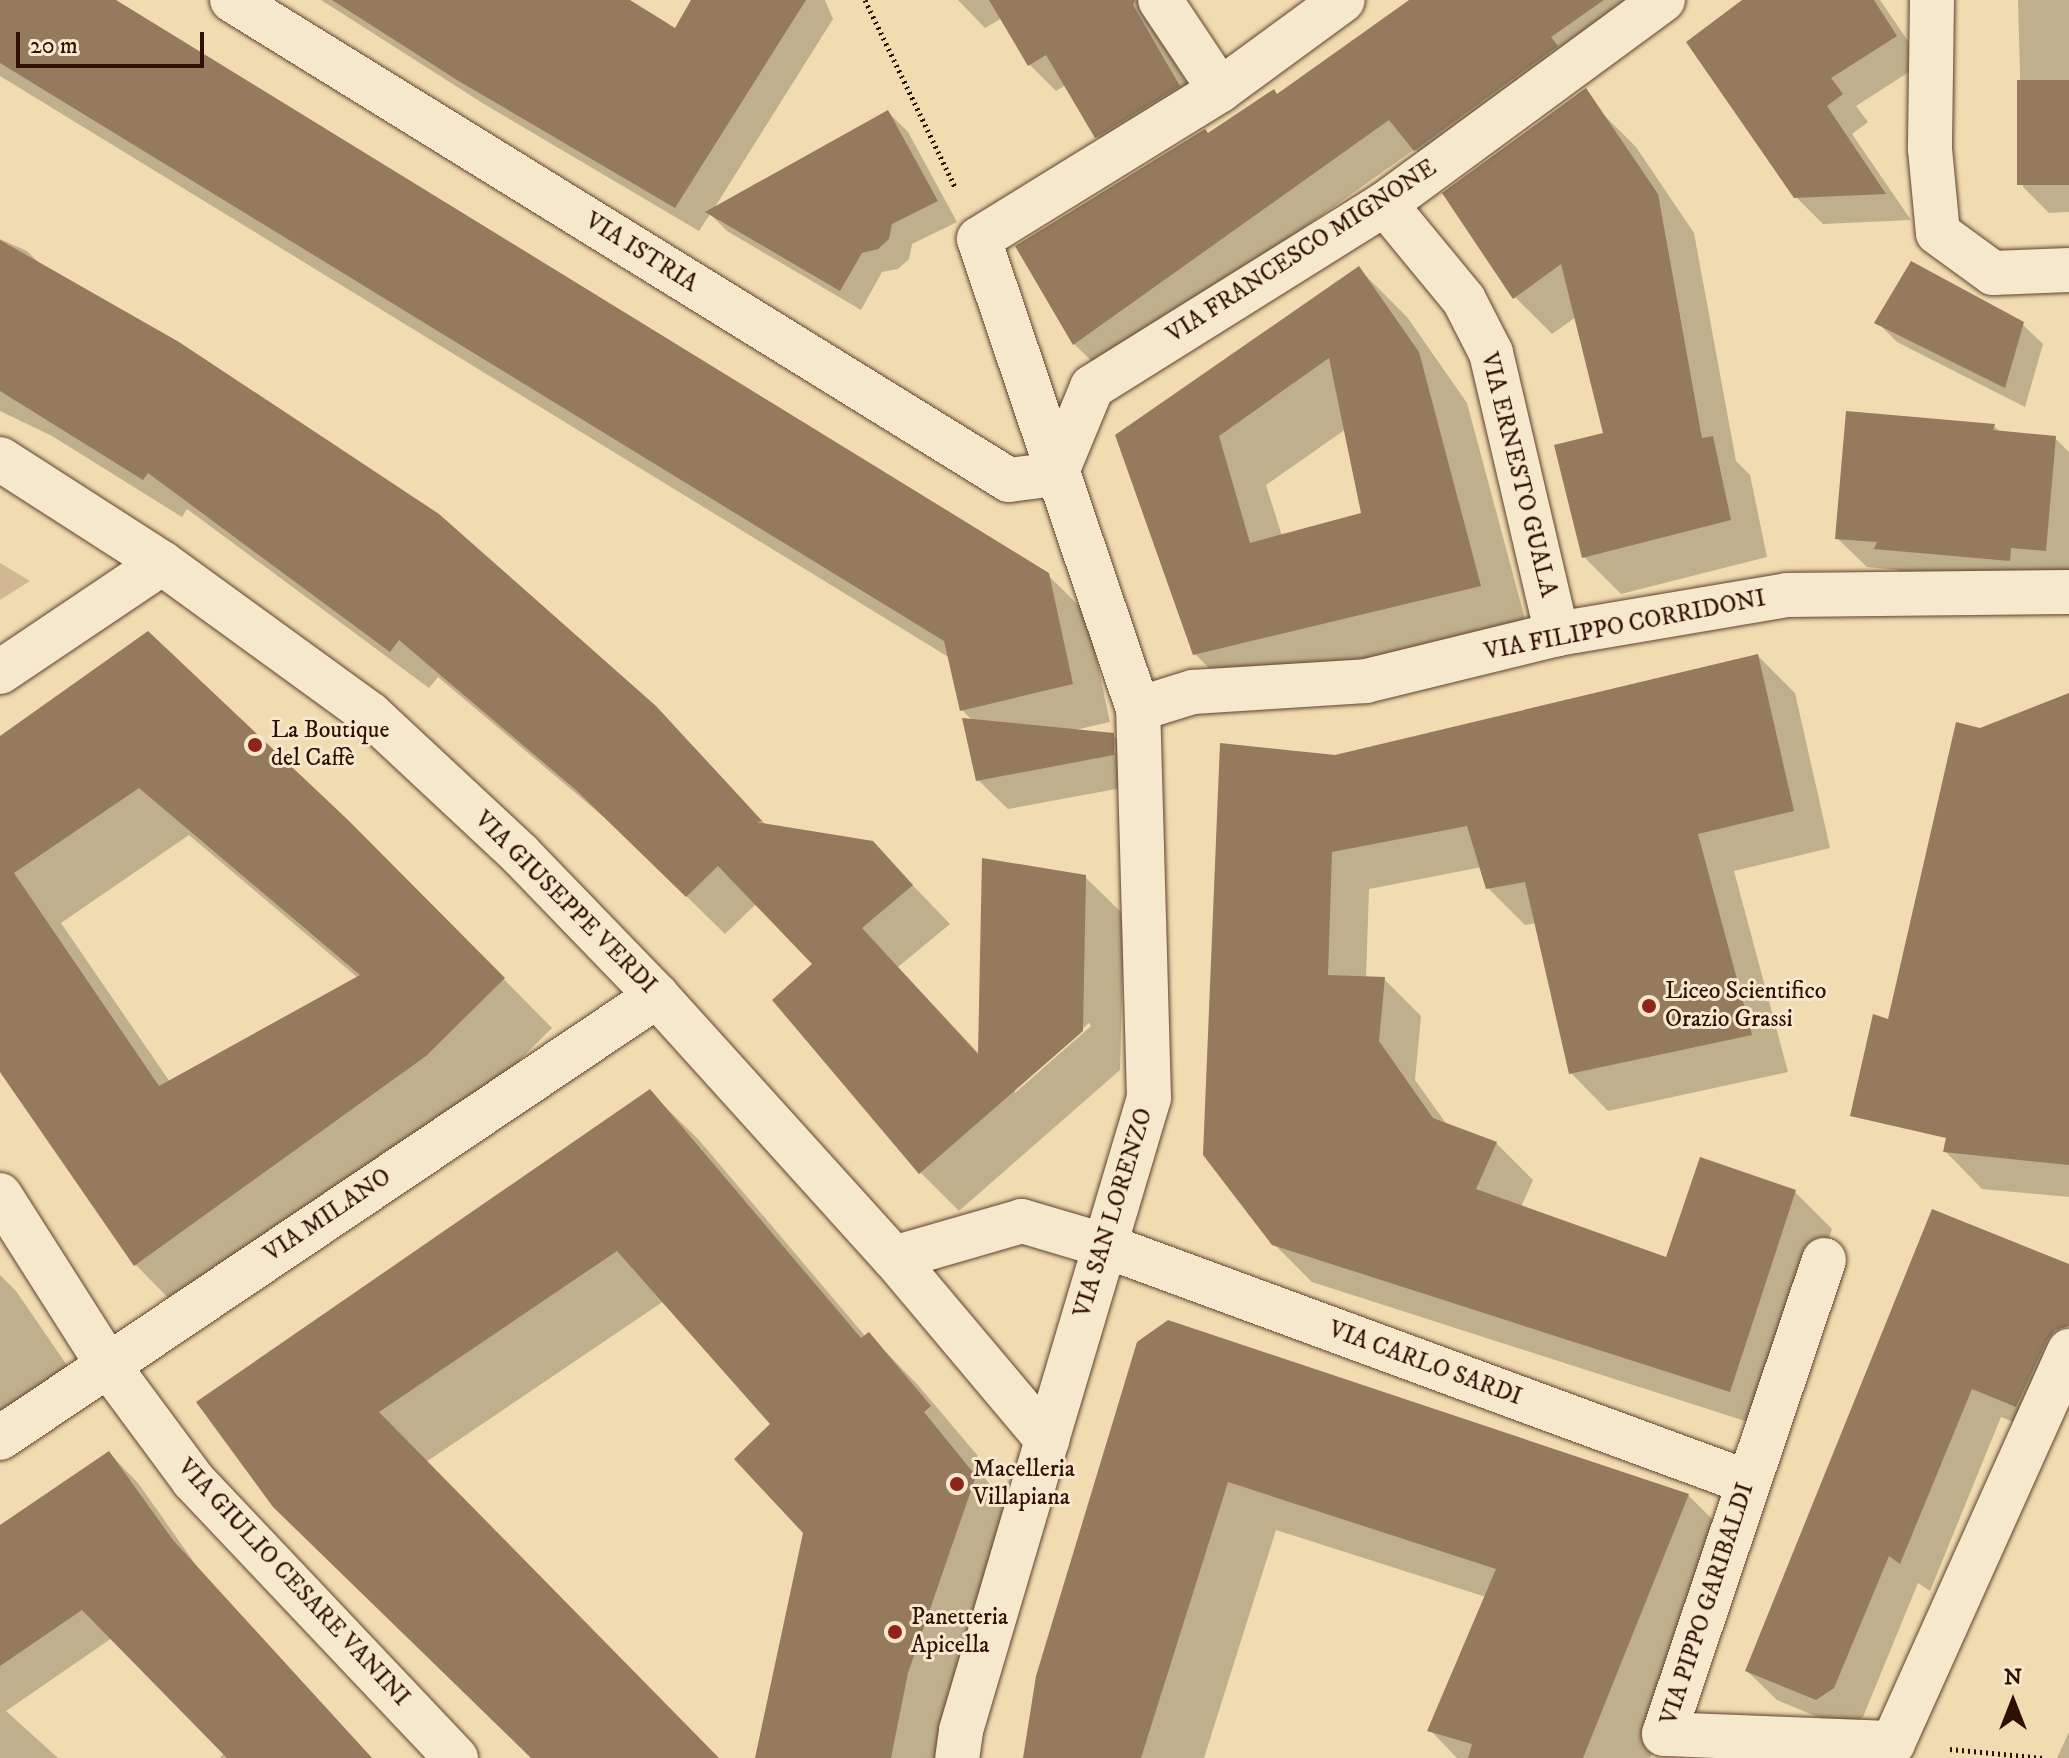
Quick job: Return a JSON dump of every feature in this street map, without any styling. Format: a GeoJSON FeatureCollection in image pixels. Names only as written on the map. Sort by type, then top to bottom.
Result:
{"type":"FeatureCollection","features":[{"type":"Feature","properties":{"kind":"street","name":"VIA ISTRIA"},"geometry":{"type":"LineString","coordinates":[[232,0],[1009,480],[1056,474]]}},
{"type":"Feature","properties":{"kind":"street"},"geometry":{"type":"LineString","coordinates":[[1160,0],[1220,90]]}},
{"type":"Feature","properties":{"kind":"street"},"geometry":{"type":"LineString","coordinates":[[979,239],[1220,90],[1343,0]]}},
{"type":"Feature","properties":{"kind":"street","name":"VIA FRANCESCO MIGNONE"},"geometry":{"type":"LineString","coordinates":[[1056,474],[1092,387],[1385,204],[1663,0]]}},
{"type":"Feature","properties":{"kind":"street"},"geometry":{"type":"LineString","coordinates":[[1932,0],[1930,149],[1938,233],[1993,273],[2069,270]]}},
{"type":"Feature","properties":{"kind":"street","name":"VIA ERNESTO GUALA"},"geometry":{"type":"LineString","coordinates":[[1385,204],[1464,300],[1491,353],[1557,634]]}},
{"type":"Feature","properties":{"kind":"street","name":"VIA SAN LORENZO"},"geometry":{"type":"LineString","coordinates":[[957,1758],[961,1731],[1149,1098],[1138,709],[1056,474],[1034,393],[979,239]]}},
{"type":"Feature","properties":{"kind":"street","name":"VIA GIUSEPPE VERDI"},"geometry":{"type":"LineString","coordinates":[[0,459],[162,563],[370,714],[520,854],[657,996],[894,1258],[1047,1440]]}},
{"type":"Feature","properties":{"kind":"street"},"geometry":{"type":"LineString","coordinates":[[0,672],[162,563]]}},
{"type":"Feature","properties":{"kind":"street","name":"VIA FILIPPO CORRIDONI"},"geometry":{"type":"LineString","coordinates":[[1138,709],[1193,692],[1366,681],[1557,634],[1787,595],[2069,592]]}},
{"type":"Feature","properties":{"kind":"street","name":"VIA MILANO"},"geometry":{"type":"LineString","coordinates":[[0,1438],[657,996]]}},
{"type":"Feature","properties":{"kind":"street","name":"VIA GIULIO CESARE VANINI"},"geometry":{"type":"LineString","coordinates":[[0,1195],[108,1365],[193,1480],[456,1758]]}},
{"type":"Feature","properties":{"kind":"street","name":"VIA CARLO SARDI"},"geometry":{"type":"LineString","coordinates":[[894,1258],[1022,1221],[1103,1245],[1747,1482]]}},
{"type":"Feature","properties":{"kind":"street","name":"VIA PIPPO GARIBALDI"},"geometry":{"type":"LineString","coordinates":[[1824,1260],[1664,1734],[1893,1743]]}},
{"type":"Feature","properties":{"kind":"street"},"geometry":{"type":"LineString","coordinates":[[1893,1743],[2069,1351]]}},
{"type":"Feature","properties":{"kind":"path"},"geometry":{"type":"LineString","coordinates":[[865,0],[979,239]]}},
{"type":"Feature","properties":{"kind":"path"},"geometry":{"type":"LineString","coordinates":[[1893,1743],[2044,1758]]}},
{"type":"Feature","properties":{"kind":"shaded area"},"geometry":{"type":"Polygon","coordinates":[[[0,563],[30,581],[0,600],[0,563]]]}},
{"type":"Feature","properties":{"kind":"building"},"geometry":{"type":"Polygon","coordinates":[[[0,0],[116,0],[1049,573],[1073,684],[960,711],[944,641],[0,63],[0,0]]]}},
{"type":"Feature","properties":{"kind":"building"},"geometry":{"type":"Polygon","coordinates":[[[332,0],[630,0],[675,28],[691,0],[806,0],[675,208],[457,80],[332,0]]]}},
{"type":"Feature","properties":{"kind":"building"},"geometry":{"type":"Polygon","coordinates":[[[989,0],[1135,0],[1133,5],[1180,86],[1095,138],[1046,55],[1028,66],[989,0]]]}},
{"type":"Feature","properties":{"kind":"building"},"geometry":{"type":"Polygon","coordinates":[[[1409,0],[1604,0],[1551,37],[1558,46],[1414,151],[1389,120],[1073,345],[1015,246],[1205,129],[1208,133],[1274,89],[1277,94],[1409,0]]]}},
{"type":"Feature","properties":{"kind":"building"},"geometry":{"type":"Polygon","coordinates":[[[1742,0],[1874,0],[1897,36],[1831,78],[1843,94],[1827,106],[1886,194],[1794,198],[1686,42],[1742,0]]]}},
{"type":"Feature","properties":{"kind":"building"},"geometry":{"type":"Polygon","coordinates":[[[2017,80],[2069,80],[2069,185],[2017,185],[2017,80]]]}},
{"type":"Feature","properties":{"kind":"building"},"geometry":{"type":"Polygon","coordinates":[[[1586,88],[1658,194],[1702,438],[1713,436],[1731,520],[1582,558],[1554,445],[1603,433],[1561,264],[1513,299],[1442,193],[1586,88]]]}},
{"type":"Feature","properties":{"kind":"building"},"geometry":{"type":"Polygon","coordinates":[[[888,110],[938,201],[892,224],[889,239],[878,249],[862,253],[840,291],[705,212],[888,110]]]}},
{"type":"Feature","properties":{"kind":"building"},"geometry":{"type":"Polygon","coordinates":[[[0,240],[179,342],[439,514],[656,706],[762,821],[756,822],[873,841],[913,885],[862,928],[978,1054],[982,858],[1086,875],[1083,1031],[919,1174],[772,1000],[812,964],[718,866],[686,897],[577,791],[399,640],[390,652],[148,473],[143,480],[0,391],[0,240]]]}},
{"type":"Feature","properties":{"kind":"building"},"geometry":{"type":"Polygon","coordinates":[[[1911,261],[2024,322],[2005,388],[1874,323],[1911,261]]]}},
{"type":"Feature","properties":{"kind":"building"},"geometry":{"type":"Polygon","coordinates":[[[1359,266],[1419,352],[1481,586],[1193,655],[1115,435],[1359,266]],[[1329,358],[1219,436],[1250,543],[1361,513],[1329,358]]]}},
{"type":"Feature","properties":{"kind":"building"},"geometry":{"type":"Polygon","coordinates":[[[1846,411],[1995,424],[1993,430],[2056,436],[2046,551],[2011,548],[2010,561],[1874,549],[1877,542],[1835,539],[1846,411]]]}},
{"type":"Feature","properties":{"kind":"building"},"geometry":{"type":"Polygon","coordinates":[[[148,631],[348,820],[505,978],[426,1056],[134,1266],[0,1072],[0,736],[148,631]],[[139,788],[14,873],[159,1086],[360,975],[139,788]]]}},
{"type":"Feature","properties":{"kind":"building","name":"Liceo Scientifico Orazio Grassi"},"geometry":{"type":"Polygon","coordinates":[[[1758,654],[1794,811],[1698,834],[1752,1035],[1569,1074],[1525,882],[1486,889],[1467,826],[1332,852],[1328,975],[1385,977],[1379,1041],[1433,1118],[1497,1142],[1476,1189],[1666,1257],[1700,1157],[1796,1190],[1730,1392],[1272,1245],[1203,1155],[1220,743],[1335,755],[1758,654]]]}},
{"type":"Feature","properties":{"kind":"building"},"geometry":{"type":"Polygon","coordinates":[[[2069,693],[2069,1165],[1943,1152],[1946,1138],[1850,1116],[1873,1014],[1888,1019],[1956,722],[1980,728],[2069,693]]]}},
{"type":"Feature","properties":{"kind":"building"},"geometry":{"type":"Polygon","coordinates":[[[962,718],[1114,733],[1114,755],[976,781],[962,718]]]}},
{"type":"Feature","properties":{"kind":"building"},"geometry":{"type":"Polygon","coordinates":[[[650,1089],[861,1338],[869,1332],[931,1406],[924,1412],[976,1476],[908,1673],[891,1758],[755,1758],[803,1533],[734,1459],[770,1424],[617,1251],[379,1412],[719,1758],[531,1758],[273,1507],[196,1402],[650,1089]]]}},
{"type":"Feature","properties":{"kind":"building"},"geometry":{"type":"Polygon","coordinates":[[[1932,1209],[2069,1264],[2069,1326],[2055,1330],[2047,1340],[2016,1407],[1972,1389],[1900,1564],[1889,1556],[1834,1688],[1816,1700],[1745,1671],[1932,1209]]]}},
{"type":"Feature","properties":{"kind":"building"},"geometry":{"type":"Polygon","coordinates":[[[1168,1320],[1689,1494],[1583,1758],[1468,1758],[1472,1744],[1427,1731],[1496,1569],[1228,1482],[1141,1758],[1023,1758],[1036,1676],[1137,1342],[1168,1320]]]}},
{"type":"Feature","properties":{"kind":"building"},"geometry":{"type":"Polygon","coordinates":[[[109,1451],[173,1540],[372,1758],[227,1758],[82,1610],[0,1666],[0,1525],[109,1451]]]}},
{"type":"Feature","properties":{"kind":"place","name":"La Boutique del Caffè"},"geometry":{"type":"Point","coordinates":[255,745]}},
{"type":"Feature","properties":{"kind":"place","name":"Liceo Scientifico Orazio Grassi"},"geometry":{"type":"Point","coordinates":[1649,1006]}},
{"type":"Feature","properties":{"kind":"place","name":"Macelleria Villapiana"},"geometry":{"type":"Point","coordinates":[957,1484]}},
{"type":"Feature","properties":{"kind":"place","name":"Panetteria Apicella"},"geometry":{"type":"Point","coordinates":[895,1632]}}]}
